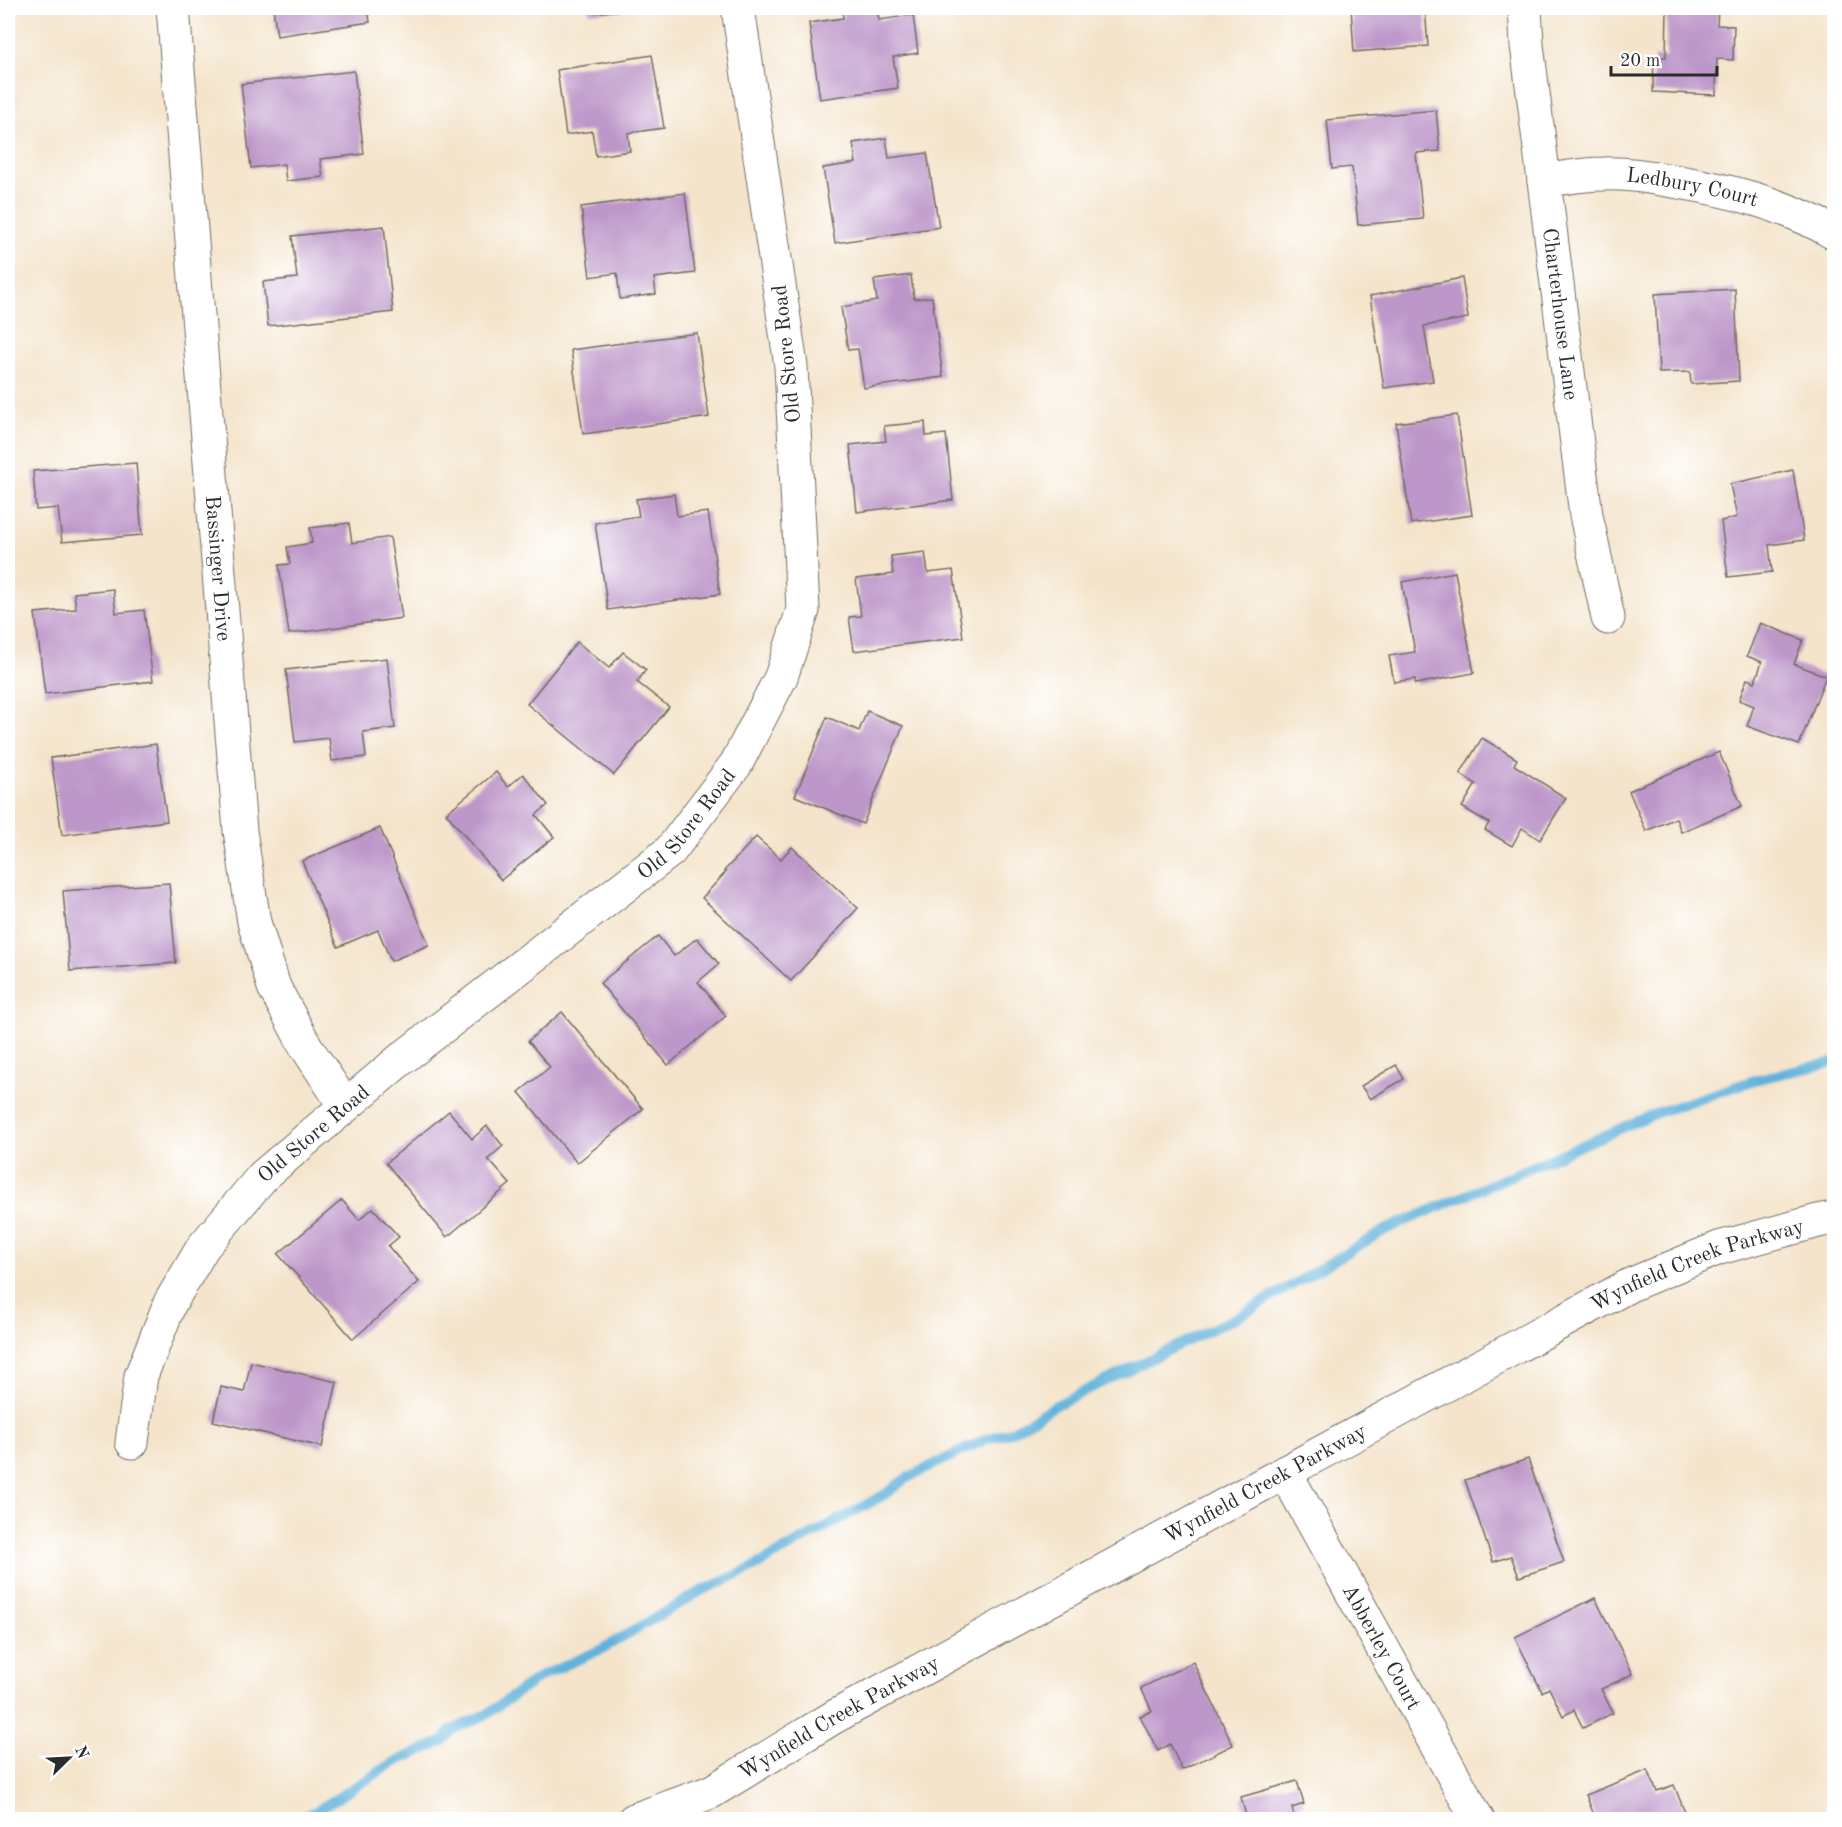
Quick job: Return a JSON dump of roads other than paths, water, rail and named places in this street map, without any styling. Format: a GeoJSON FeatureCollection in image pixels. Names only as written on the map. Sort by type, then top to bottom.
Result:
{"type":"FeatureCollection","features":[{"type":"Feature","properties":{"kind":"street","name":"Bassinger Drive"},"geometry":{"type":"LineString","coordinates":[[173,8],[240,831],[254,922],[274,987],[305,1045],[345,1106]]}},
{"type":"Feature","properties":{"kind":"street","name":"Old Store Road"},"geometry":{"type":"LineString","coordinates":[[132,1442],[141,1376],[170,1303],[203,1247],[262,1176],[400,1060],[670,851],[736,764],[781,677],[803,610],[791,366],[738,8]]}},
{"type":"Feature","properties":{"kind":"street","name":"Charterhouse Lane"},"geometry":{"type":"LineString","coordinates":[[1525,8],[1527,45],[1586,515],[1608,618]]}},
{"type":"Feature","properties":{"kind":"street","name":"Ledbury Court"},"geometry":{"type":"LineString","coordinates":[[1544,181],[1602,173],[1642,176],[1704,186],[1783,208],[1834,232]]}},
{"type":"Feature","properties":{"kind":"street","name":"Wynfield Creek Parkway"},"geometry":{"type":"LineString","coordinates":[[634,1820],[711,1791],[834,1717],[1630,1285],[1719,1248],[1834,1218]]}},
{"type":"Feature","properties":{"kind":"street","name":"Abberley Court"},"geometry":{"type":"LineString","coordinates":[[1286,1472],[1478,1820]]}},
{"type":"Feature","properties":{"kind":"street","name":"Wynfield Creek Parkway"},"geometry":{"type":"LineString","coordinates":[[689,1820],[711,1791]]}},
{"type":"Feature","properties":{"kind":"waterway"},"geometry":{"type":"LineString","coordinates":[[297,1820],[318,1810],[395,1762],[443,1741],[452,1730],[487,1714],[541,1676],[600,1650],[701,1591],[748,1570],[884,1495],[905,1479],[986,1439],[1011,1432],[1056,1405],[1241,1315],[1387,1229],[1659,1112],[1758,1079],[1834,1062]]}}]}
